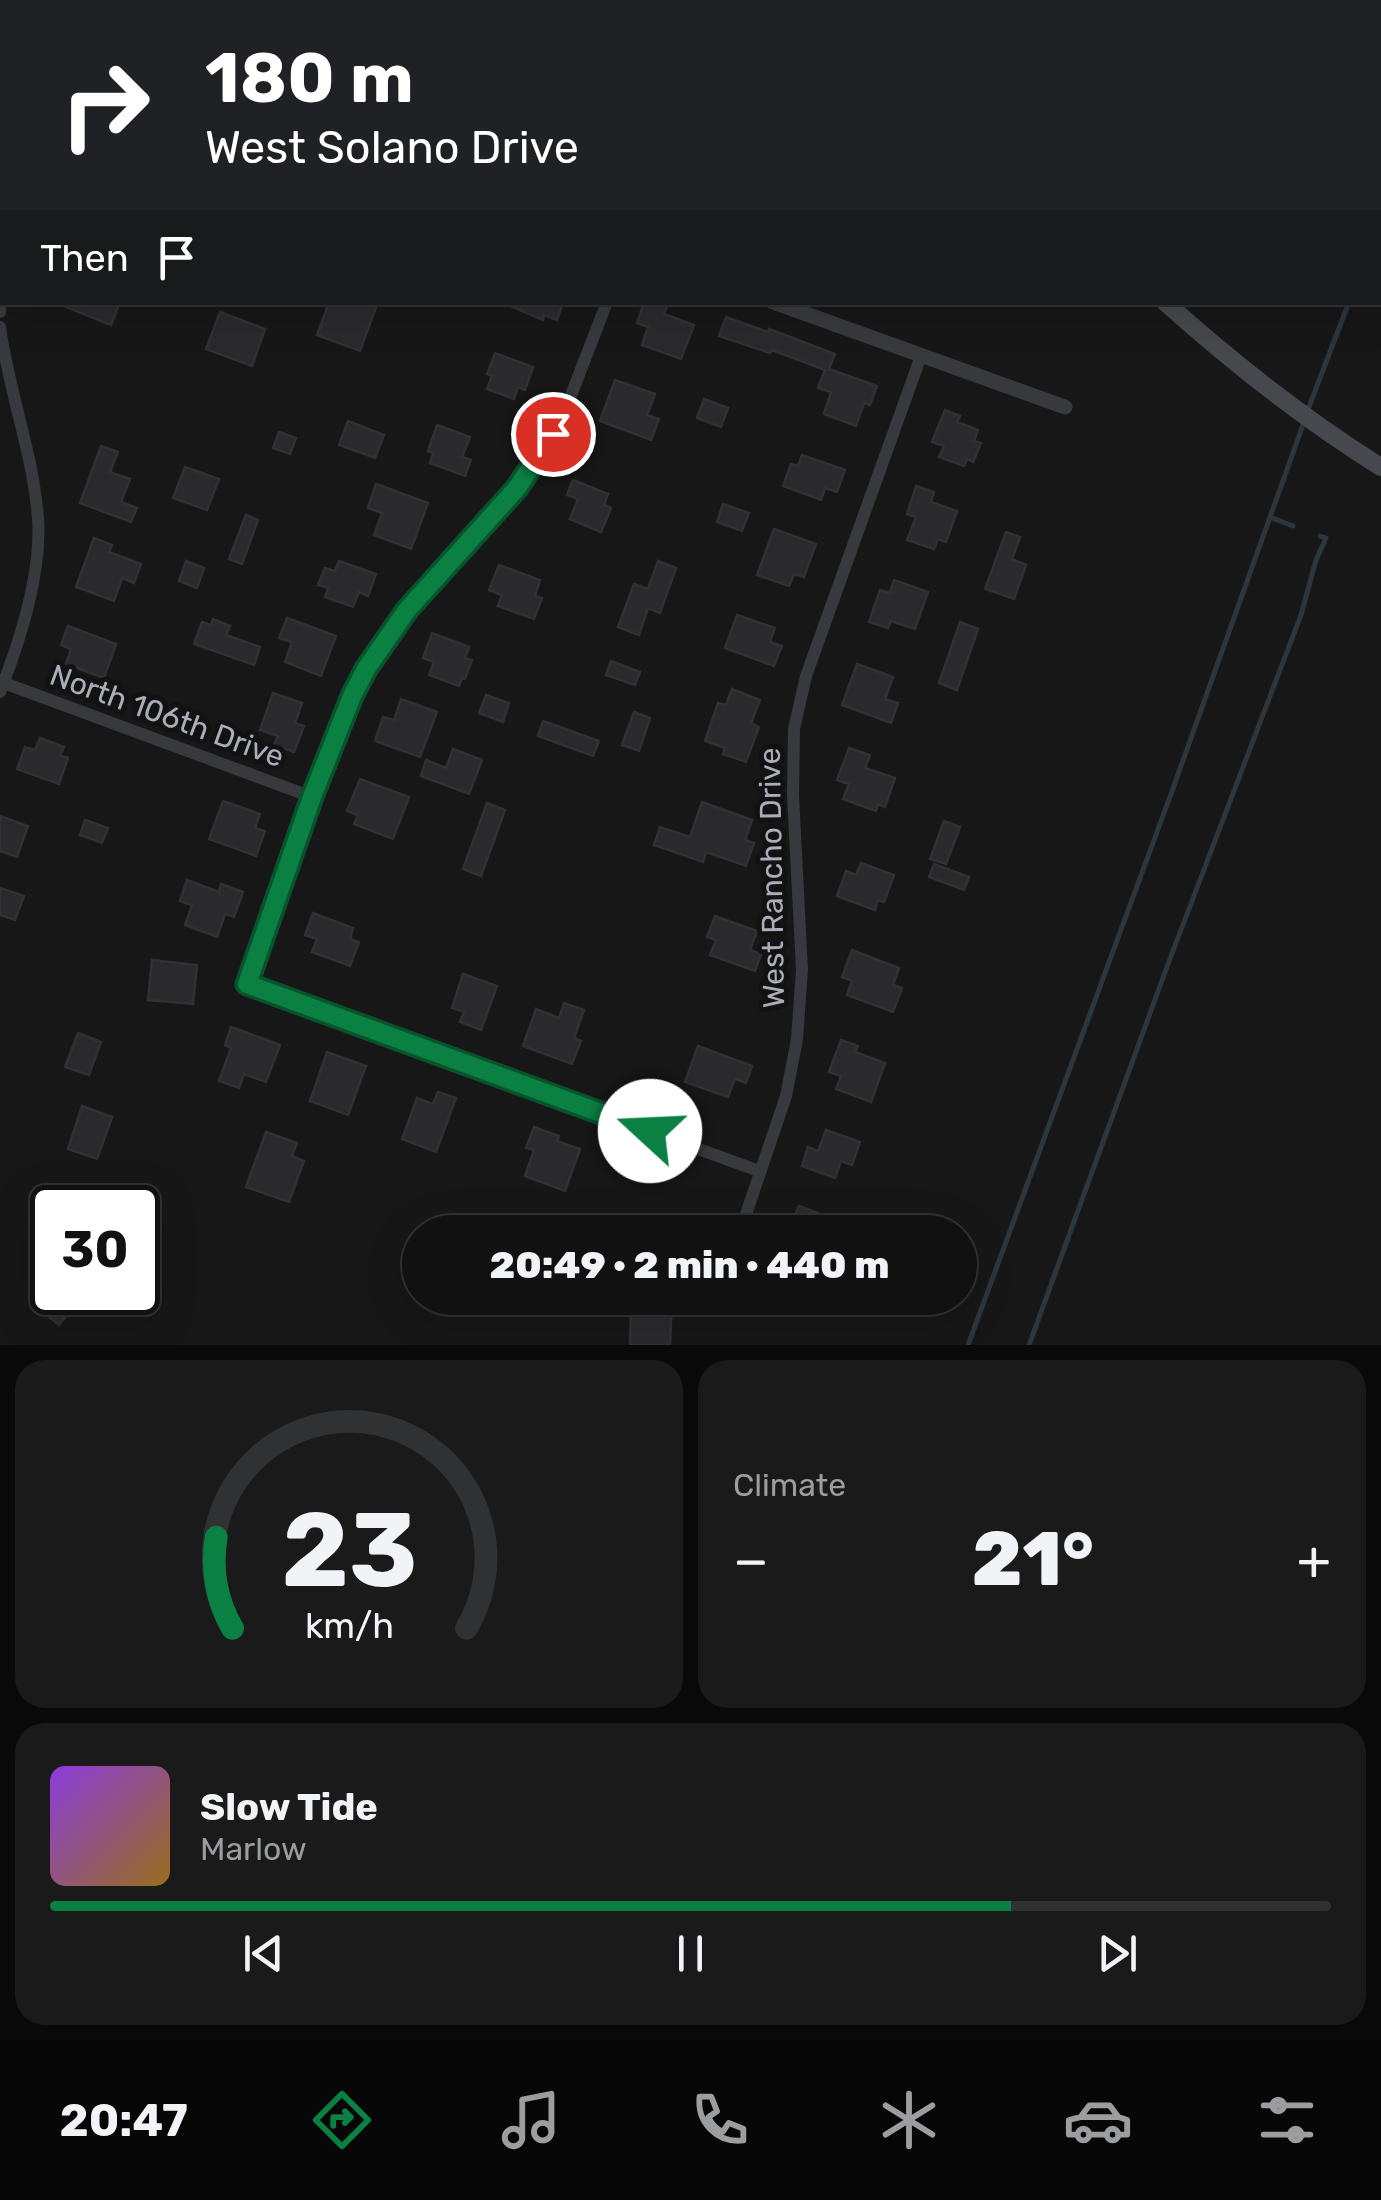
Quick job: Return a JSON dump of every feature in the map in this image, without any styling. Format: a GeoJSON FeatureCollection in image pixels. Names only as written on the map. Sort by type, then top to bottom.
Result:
{"type":"FeatureCollection","features":[{"type":"Feature","properties":{"kind":"main road"},"geometry":{"type":"LineString","coordinates":[[1168,305],[1247,373],[1381,467]]}},
{"type":"Feature","properties":{"kind":"street"},"geometry":{"type":"LineString","coordinates":[[606,305],[553,434],[517,488],[426,587],[389,634],[352,696],[247,984],[759,1171]]}},
{"type":"Feature","properties":{"kind":"street"},"geometry":{"type":"LineString","coordinates":[[781,305],[1064,406]]}},
{"type":"Feature","properties":{"kind":"street"},"geometry":{"type":"LineString","coordinates":[[0,328],[36,496],[39,546],[26,612],[2,687]]}},
{"type":"Feature","properties":{"kind":"street","name":"West Rancho Drive"},"geometry":{"type":"LineString","coordinates":[[745,1215],[786,1096],[798,1039],[801,951],[792,795],[794,730],[806,676],[921,356]]}},
{"type":"Feature","properties":{"kind":"street","name":"North 106th Drive"},"geometry":{"type":"LineString","coordinates":[[2,687],[312,797]]}},
{"type":"Feature","properties":{"kind":"building"},"geometry":{"type":"Polygon","coordinates":[[[61,305],[119,305],[111,325],[61,305]]]}},
{"type":"Feature","properties":{"kind":"building"},"geometry":{"type":"Polygon","coordinates":[[[328,305],[377,305],[360,351],[317,335],[328,305]]]}},
{"type":"Feature","properties":{"kind":"building"},"geometry":{"type":"Polygon","coordinates":[[[508,305],[562,305],[557,320],[544,315],[543,320],[508,305]]]}},
{"type":"Feature","properties":{"kind":"building"},"geometry":{"type":"Polygon","coordinates":[[[643,305],[665,305],[664,314],[694,325],[681,359],[642,345],[648,327],[637,323],[643,305]]]}},
{"type":"Feature","properties":{"kind":"building"},"geometry":{"type":"Polygon","coordinates":[[[220,312],[265,329],[252,366],[206,349],[220,312]]]}},
{"type":"Feature","properties":{"kind":"building"},"geometry":{"type":"Polygon","coordinates":[[[726,317],[835,354],[829,369],[877,386],[870,405],[864,403],[856,426],[824,414],[831,392],[818,388],[825,370],[719,336],[726,317]]]}},
{"type":"Feature","properties":{"kind":"building"},"geometry":{"type":"Polygon","coordinates":[[[495,353],[533,367],[525,390],[518,387],[514,399],[487,389],[492,376],[487,374],[495,353]]]}},
{"type":"Feature","properties":{"kind":"building"},"geometry":{"type":"Polygon","coordinates":[[[615,380],[655,394],[647,415],[659,419],[651,440],[600,421],[615,380]]]}},
{"type":"Feature","properties":{"kind":"building"},"geometry":{"type":"Polygon","coordinates":[[[704,399],[728,408],[721,427],[697,418],[704,399]]]}},
{"type":"Feature","properties":{"kind":"building"},"geometry":{"type":"Polygon","coordinates":[[[945,410],[960,416],[957,422],[978,430],[974,441],[981,443],[973,462],[967,459],[964,466],[939,457],[944,446],[932,442],[945,410]]]}},
{"type":"Feature","properties":{"kind":"building"},"geometry":{"type":"Polygon","coordinates":[[[348,421],[384,435],[375,458],[339,445],[348,421]]]}},
{"type":"Feature","properties":{"kind":"building"},"geometry":{"type":"Polygon","coordinates":[[[437,425],[470,437],[462,457],[471,460],[465,476],[430,463],[433,453],[428,451],[437,425]]]}},
{"type":"Feature","properties":{"kind":"building"},"geometry":{"type":"Polygon","coordinates":[[[279,432],[296,438],[290,454],[273,448],[279,432]]]}},
{"type":"Feature","properties":{"kind":"building"},"geometry":{"type":"Polygon","coordinates":[[[101,446],[118,452],[110,472],[130,479],[121,502],[137,508],[131,522],[80,503],[101,446]]]}},
{"type":"Feature","properties":{"kind":"building"},"geometry":{"type":"Polygon","coordinates":[[[802,455],[845,470],[837,492],[825,488],[821,500],[783,486],[791,464],[798,466],[802,455]]]}},
{"type":"Feature","properties":{"kind":"building"},"geometry":{"type":"Polygon","coordinates":[[[185,467],[219,479],[207,510],[173,498],[185,467]]]}},
{"type":"Feature","properties":{"kind":"building"},"geometry":{"type":"Polygon","coordinates":[[[573,480],[608,494],[604,505],[611,508],[601,532],[570,519],[578,499],[567,495],[573,480]]]}},
{"type":"Feature","properties":{"kind":"building"},"geometry":{"type":"Polygon","coordinates":[[[376,484],[428,503],[411,549],[374,535],[382,513],[368,508],[376,484]]]}},
{"type":"Feature","properties":{"kind":"building"},"geometry":{"type":"Polygon","coordinates":[[[916,486],[934,492],[931,502],[957,511],[946,542],[938,539],[934,549],[907,540],[916,517],[907,514],[916,486]]]}},
{"type":"Feature","properties":{"kind":"building"},"geometry":{"type":"Polygon","coordinates":[[[723,504],[749,513],[742,531],[717,522],[723,504]]]}},
{"type":"Feature","properties":{"kind":"building"},"geometry":{"type":"Polygon","coordinates":[[[246,515],[258,520],[242,564],[229,559],[246,515]]]}},
{"type":"Feature","properties":{"kind":"building"},"geometry":{"type":"Polygon","coordinates":[[[774,529],[816,544],[804,577],[794,574],[789,586],[757,575],[774,529]]]}},
{"type":"Feature","properties":{"kind":"building"},"geometry":{"type":"Polygon","coordinates":[[[1006,532],[1020,537],[1012,559],[1026,565],[1014,599],[985,589],[1006,532]]]}},
{"type":"Feature","properties":{"kind":"building"},"geometry":{"type":"Polygon","coordinates":[[[94,538],[112,545],[109,552],[141,564],[134,583],[122,578],[114,601],[76,587],[94,538]]]}},
{"type":"Feature","properties":{"kind":"building"},"geometry":{"type":"Polygon","coordinates":[[[186,561],[204,568],[197,588],[179,581],[186,561]]]}},
{"type":"Feature","properties":{"kind":"building"},"geometry":{"type":"Polygon","coordinates":[[[339,561],[376,574],[368,596],[359,592],[353,607],[325,597],[328,588],[318,585],[325,568],[335,571],[339,561]]]}},
{"type":"Feature","properties":{"kind":"building"},"geometry":{"type":"Polygon","coordinates":[[[658,561],[676,568],[660,613],[648,608],[639,635],[618,627],[634,584],[648,589],[658,561]]]}},
{"type":"Feature","properties":{"kind":"building"},"geometry":{"type":"Polygon","coordinates":[[[499,565],[540,580],[535,596],[542,598],[534,619],[498,606],[502,595],[489,590],[499,565]]]}},
{"type":"Feature","properties":{"kind":"building"},"geometry":{"type":"Polygon","coordinates":[[[894,580],[928,592],[915,629],[891,621],[888,628],[869,622],[880,590],[890,593],[894,580]]]}},
{"type":"Feature","properties":{"kind":"building"},"geometry":{"type":"Polygon","coordinates":[[[737,615],[775,628],[770,642],[782,646],[774,666],[725,648],[737,615]]]}},
{"type":"Feature","properties":{"kind":"building"},"geometry":{"type":"Polygon","coordinates":[[[287,618],[336,636],[321,676],[285,662],[292,642],[279,638],[287,618]]]}},
{"type":"Feature","properties":{"kind":"building"},"geometry":{"type":"Polygon","coordinates":[[[213,619],[230,626],[226,635],[260,647],[254,665],[194,644],[202,622],[211,625],[213,619]]]}},
{"type":"Feature","properties":{"kind":"building"},"geometry":{"type":"Polygon","coordinates":[[[960,622],[978,629],[957,690],[939,683],[960,622]]]}},
{"type":"Feature","properties":{"kind":"building"},"geometry":{"type":"Polygon","coordinates":[[[68,626],[116,644],[104,678],[66,664],[71,649],[61,645],[68,626]]]}},
{"type":"Feature","properties":{"kind":"building"},"geometry":{"type":"Polygon","coordinates":[[[432,633],[469,647],[465,658],[472,660],[459,686],[429,675],[434,662],[423,658],[432,633]]]}},
{"type":"Feature","properties":{"kind":"building"},"geometry":{"type":"Polygon","coordinates":[[[611,661],[640,672],[635,685],[606,675],[611,661]]]}},
{"type":"Feature","properties":{"kind":"building"},"geometry":{"type":"Polygon","coordinates":[[[857,664],[893,677],[885,699],[898,703],[891,723],[842,705],[857,664]]]}},
{"type":"Feature","properties":{"kind":"building"},"geometry":{"type":"Polygon","coordinates":[[[732,689],[760,700],[751,723],[759,727],[746,762],[723,754],[725,748],[705,741],[718,703],[726,705],[732,689]]]}},
{"type":"Feature","properties":{"kind":"building"},"geometry":{"type":"Polygon","coordinates":[[[273,693],[302,703],[295,723],[304,726],[294,752],[274,745],[278,736],[260,730],[273,693]]]}},
{"type":"Feature","properties":{"kind":"building"},"geometry":{"type":"Polygon","coordinates":[[[486,695],[509,703],[503,722],[479,713],[486,695]]]}},
{"type":"Feature","properties":{"kind":"building"},"geometry":{"type":"Polygon","coordinates":[[[401,699],[437,712],[420,757],[375,741],[383,717],[394,720],[401,699]]]}},
{"type":"Feature","properties":{"kind":"building"},"geometry":{"type":"Polygon","coordinates":[[[634,712],[650,718],[639,751],[622,745],[634,712]]]}},
{"type":"Feature","properties":{"kind":"building"},"geometry":{"type":"Polygon","coordinates":[[[543,721],[599,741],[593,756],[538,736],[543,721]]]}},
{"type":"Feature","properties":{"kind":"building"},"geometry":{"type":"Polygon","coordinates":[[[40,738],[64,747],[60,756],[68,758],[59,784],[17,769],[25,747],[35,750],[40,738]]]}},
{"type":"Feature","properties":{"kind":"building"},"geometry":{"type":"Polygon","coordinates":[[[849,748],[870,755],[865,768],[895,778],[885,807],[878,804],[876,811],[843,799],[849,784],[837,780],[849,748]]]}},
{"type":"Feature","properties":{"kind":"building"},"geometry":{"type":"Polygon","coordinates":[[[453,749],[482,760],[469,794],[421,776],[426,760],[446,768],[453,749]]]}},
{"type":"Feature","properties":{"kind":"building"},"geometry":{"type":"Polygon","coordinates":[[[360,779],[409,797],[393,839],[354,824],[358,815],[347,811],[360,779]]]}},
{"type":"Feature","properties":{"kind":"building"},"geometry":{"type":"Polygon","coordinates":[[[223,801],[260,814],[255,828],[265,831],[256,856],[209,839],[223,801]]]}},
{"type":"Feature","properties":{"kind":"building"},"geometry":{"type":"Polygon","coordinates":[[[702,802],[752,820],[745,840],[754,843],[746,866],[706,852],[703,862],[654,845],[660,827],[690,837],[702,802]]]}},
{"type":"Feature","properties":{"kind":"building"},"geometry":{"type":"Polygon","coordinates":[[[487,803],[505,810],[481,876],[463,869],[487,803]]]}},
{"type":"Feature","properties":{"kind":"building"},"geometry":{"type":"Polygon","coordinates":[[[0,816],[28,826],[17,857],[0,851],[0,816]]]}},
{"type":"Feature","properties":{"kind":"building"},"geometry":{"type":"Polygon","coordinates":[[[85,820],[108,828],[102,843],[80,835],[85,820]]]}},
{"type":"Feature","properties":{"kind":"building"},"geometry":{"type":"Polygon","coordinates":[[[944,821],[960,827],[946,864],[930,859],[944,821]]]}},
{"type":"Feature","properties":{"kind":"building"},"geometry":{"type":"Polygon","coordinates":[[[861,863],[894,875],[884,902],[878,900],[875,910],[837,896],[846,871],[856,875],[861,863]]]}},
{"type":"Feature","properties":{"kind":"building"},"geometry":{"type":"Polygon","coordinates":[[[934,864],[969,877],[964,890],[929,877],[934,864]]]}},
{"type":"Feature","properties":{"kind":"building"},"geometry":{"type":"Polygon","coordinates":[[[187,880],[219,892],[221,884],[243,892],[234,917],[225,914],[217,937],[185,925],[192,905],[180,901],[187,880]]]}},
{"type":"Feature","properties":{"kind":"building"},"geometry":{"type":"Polygon","coordinates":[[[0,888],[24,896],[15,920],[0,915],[0,888]]]}},
{"type":"Feature","properties":{"kind":"building"},"geometry":{"type":"Polygon","coordinates":[[[313,913],[353,928],[350,939],[359,942],[350,966],[312,952],[317,939],[305,935],[313,913]]]}},
{"type":"Feature","properties":{"kind":"building"},"geometry":{"type":"Polygon","coordinates":[[[715,916],[757,931],[750,950],[761,954],[755,971],[710,955],[716,940],[707,937],[715,916]]]}},
{"type":"Feature","properties":{"kind":"building"},"geometry":{"type":"Polygon","coordinates":[[[852,950],[899,968],[893,985],[902,988],[893,1012],[847,995],[852,981],[842,977],[852,950]]]}},
{"type":"Feature","properties":{"kind":"building"},"geometry":{"type":"Polygon","coordinates":[[[152,960],[197,965],[193,1004],[148,1000],[152,960]]]}},
{"type":"Feature","properties":{"kind":"building"},"geometry":{"type":"Polygon","coordinates":[[[463,974],[497,986],[481,1030],[460,1022],[464,1012],[452,1008],[463,974]]]}},
{"type":"Feature","properties":{"kind":"building"},"geometry":{"type":"Polygon","coordinates":[[[564,1003],[584,1010],[574,1038],[581,1041],[572,1064],[523,1046],[536,1009],[559,1018],[564,1003]]]}},
{"type":"Feature","properties":{"kind":"building"},"geometry":{"type":"Polygon","coordinates":[[[231,1027],[280,1045],[266,1082],[244,1074],[239,1088],[219,1081],[231,1048],[225,1045],[231,1027]]]}},
{"type":"Feature","properties":{"kind":"building"},"geometry":{"type":"Polygon","coordinates":[[[78,1033],[101,1042],[89,1075],[65,1067],[78,1033]]]}},
{"type":"Feature","properties":{"kind":"building"},"geometry":{"type":"Polygon","coordinates":[[[841,1040],[858,1046],[855,1052],[885,1063],[871,1102],[836,1089],[841,1076],[829,1072],[841,1040]]]}},
{"type":"Feature","properties":{"kind":"building"},"geometry":{"type":"Polygon","coordinates":[[[698,1046],[752,1066],[746,1083],[735,1079],[728,1097],[685,1082],[698,1046]]]}},
{"type":"Feature","properties":{"kind":"building"},"geometry":{"type":"Polygon","coordinates":[[[327,1052],[366,1066],[348,1115],[310,1101],[327,1052]]]}},
{"type":"Feature","properties":{"kind":"building"},"geometry":{"type":"Polygon","coordinates":[[[438,1092],[456,1098],[436,1152],[402,1139],[417,1098],[433,1104],[438,1092]]]}},
{"type":"Feature","properties":{"kind":"building"},"geometry":{"type":"Polygon","coordinates":[[[82,1106],[112,1117],[97,1159],[68,1149],[82,1106]]]}},
{"type":"Feature","properties":{"kind":"building"},"geometry":{"type":"Polygon","coordinates":[[[534,1127],[580,1149],[565,1191],[525,1176],[534,1150],[526,1148],[534,1127]]]}},
{"type":"Feature","properties":{"kind":"building"},"geometry":{"type":"Polygon","coordinates":[[[826,1130],[860,1142],[852,1165],[841,1161],[835,1178],[802,1166],[808,1147],[818,1151],[826,1130]]]}},
{"type":"Feature","properties":{"kind":"building"},"geometry":{"type":"Polygon","coordinates":[[[266,1132],[297,1143],[292,1156],[304,1161],[289,1202],[246,1187],[266,1132]]]}},
{"type":"Feature","properties":{"kind":"building"},"geometry":{"type":"Polygon","coordinates":[[[799,1206],[823,1215],[795,1215],[799,1206]]]}},
{"type":"Feature","properties":{"kind":"building"},"geometry":{"type":"Polygon","coordinates":[[[47,1315],[67,1315],[59,1325],[47,1315]]]}},
{"type":"Feature","properties":{"kind":"building"},"geometry":{"type":"Polygon","coordinates":[[[631,1315],[671,1315],[670,1345],[630,1345],[631,1315]]]}},
{"type":"Feature","properties":{"kind":"waterway"},"geometry":{"type":"LineString","coordinates":[[1307,412],[1348,305]]}},
{"type":"Feature","properties":{"kind":"waterway"},"geometry":{"type":"LineString","coordinates":[[968,1345],[1304,422]]}},
{"type":"Feature","properties":{"kind":"waterway"},"geometry":{"type":"LineString","coordinates":[[1270,517],[1293,526]]}},
{"type":"Feature","properties":{"kind":"waterway"},"geometry":{"type":"LineString","coordinates":[[1029,1345],[1301,615],[1326,538],[1320,536]]}},
{"type":"Feature","properties":{"kind":"route"},"geometry":{"type":"LineString","coordinates":[[553,434],[517,488],[426,587],[366,669],[312,797],[247,984],[650,1131]]}}]}
